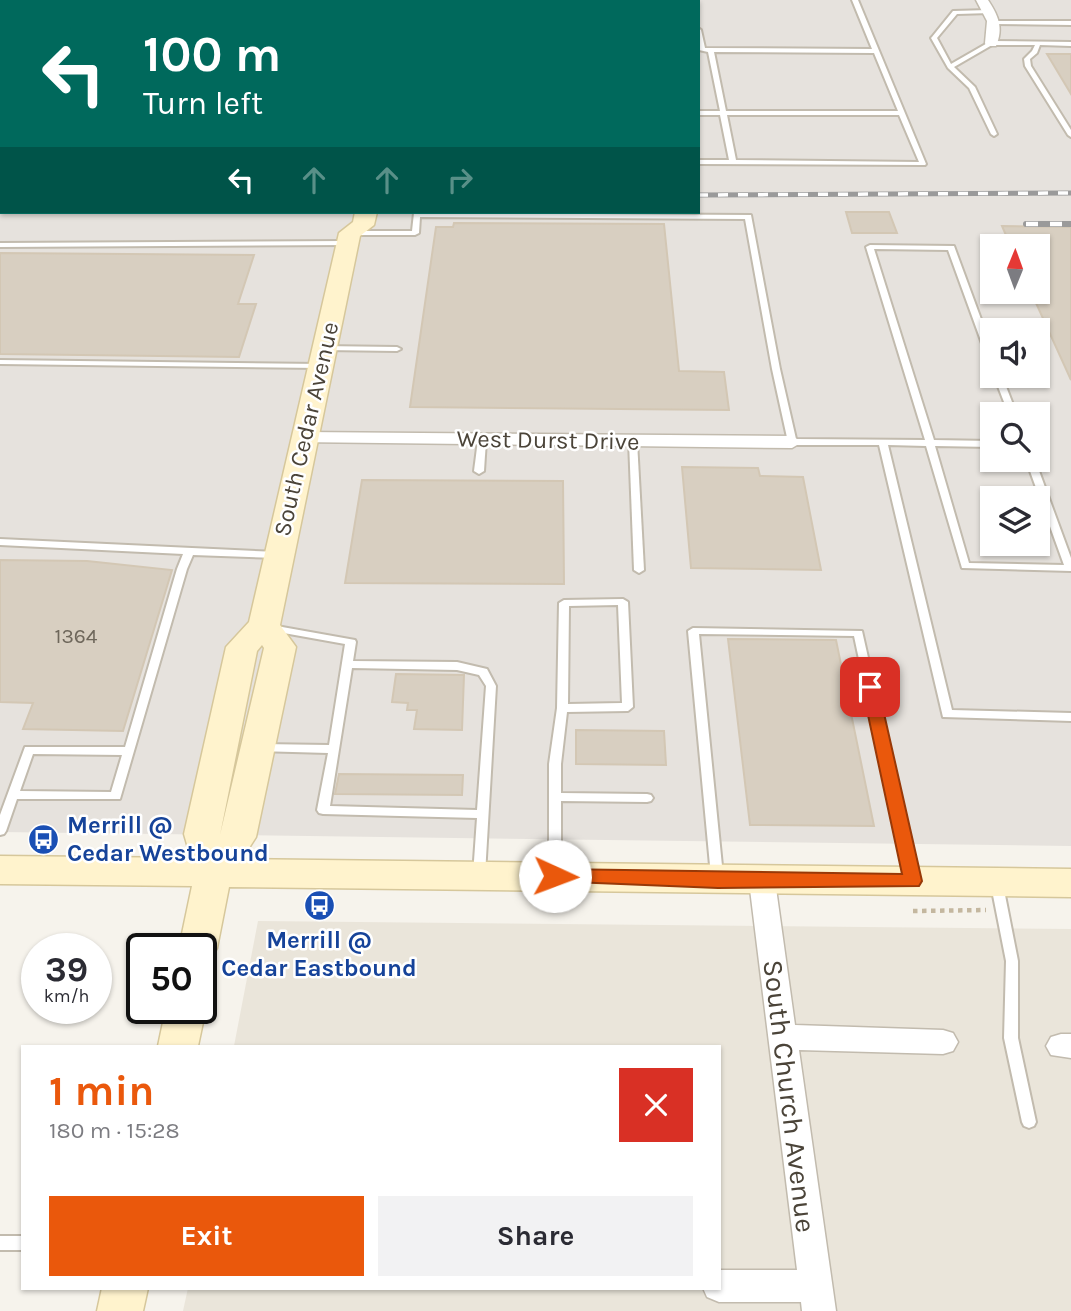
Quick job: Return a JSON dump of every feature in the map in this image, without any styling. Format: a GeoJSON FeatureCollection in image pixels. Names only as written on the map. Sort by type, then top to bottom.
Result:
{"type":"FeatureCollection","features":[{"type":"Feature","properties":{"kind":"main road","name":"South Cedar Avenue"},"geometry":{"type":"LineString","coordinates":[[264,626],[347,229],[363,225],[366,214]]}},
{"type":"Feature","properties":{"kind":"main road"},"geometry":{"type":"LineString","coordinates":[[201,933],[213,873],[238,837],[281,647],[264,626],[242,647],[202,834],[213,873]]}},
{"type":"Feature","properties":{"kind":"main road"},"geometry":{"type":"LineString","coordinates":[[0,870],[762,881],[913,896],[1000,896],[1071,883]]}},
{"type":"Feature","properties":{"kind":"main road"},"geometry":{"type":"LineString","coordinates":[[178,1045],[183,1024]]}},
{"type":"Feature","properties":{"kind":"main road"},"geometry":{"type":"LineString","coordinates":[[120,1311],[125,1290]]}},
{"type":"Feature","properties":{"kind":"street"},"geometry":{"type":"LineString","coordinates":[[982,0],[996,30],[991,43]]}},
{"type":"Feature","properties":{"kind":"street","name":"West Durst Drive"},"geometry":{"type":"LineString","coordinates":[[303,438],[792,442]]}},
{"type":"Feature","properties":{"kind":"street","name":"South Church Avenue"},"geometry":{"type":"LineString","coordinates":[[762,881],[817,1298]]}},
{"type":"Feature","properties":{"kind":"street"},"geometry":{"type":"LineString","coordinates":[[783,1037],[943,1042]]}},
{"type":"Feature","properties":{"kind":"street"},"geometry":{"type":"LineString","coordinates":[[721,1286],[817,1298]]}},
{"type":"Feature","properties":{"kind":"lane"},"geometry":{"type":"LineString","coordinates":[[700,162],[923,164],[855,0]]}},
{"type":"Feature","properties":{"kind":"lane"},"geometry":{"type":"LineString","coordinates":[[994,134],[972,87],[950,67],[934,38],[937,33],[955,12],[992,18],[1071,23]]}},
{"type":"Feature","properties":{"kind":"lane"},"geometry":{"type":"LineString","coordinates":[[700,40],[702,50],[876,51]]}},
{"type":"Feature","properties":{"kind":"lane"},"geometry":{"type":"LineString","coordinates":[[950,67],[991,43],[1071,44]]}},
{"type":"Feature","properties":{"kind":"lane"},"geometry":{"type":"LineString","coordinates":[[1038,44],[1035,52],[1027,59],[1028,66],[1071,135]]}},
{"type":"Feature","properties":{"kind":"lane"},"geometry":{"type":"LineString","coordinates":[[711,50],[733,163]]}},
{"type":"Feature","properties":{"kind":"lane"},"geometry":{"type":"LineString","coordinates":[[700,113],[902,113]]}},
{"type":"Feature","properties":{"kind":"lane"},"geometry":{"type":"LineString","coordinates":[[0,245],[347,229],[415,233],[417,215],[748,217],[792,442],[980,444]]}},
{"type":"Feature","properties":{"kind":"lane"},"geometry":{"type":"LineString","coordinates":[[980,327],[951,248],[870,247],[965,566],[1070,568],[1034,472]]}},
{"type":"Feature","properties":{"kind":"lane"},"geometry":{"type":"LineString","coordinates":[[0,362],[322,357],[397,349]]}},
{"type":"Feature","properties":{"kind":"lane"},"geometry":{"type":"LineString","coordinates":[[479,471],[482,440]]}},
{"type":"Feature","properties":{"kind":"lane"},"geometry":{"type":"LineString","coordinates":[[633,441],[639,570]]}},
{"type":"Feature","properties":{"kind":"lane"},"geometry":{"type":"LineString","coordinates":[[883,443],[947,714],[1071,717]]}},
{"type":"Feature","properties":{"kind":"lane"},"geometry":{"type":"LineString","coordinates":[[0,542],[88,544],[278,555]]}},
{"type":"Feature","properties":{"kind":"lane"},"geometry":{"type":"LineString","coordinates":[[13,794],[116,796],[182,569],[190,552]]}},
{"type":"Feature","properties":{"kind":"lane"},"geometry":{"type":"LineString","coordinates":[[555,876],[555,764],[562,708],[564,603],[623,602],[628,707],[562,708]]}},
{"type":"Feature","properties":{"kind":"lane"},"geometry":{"type":"LineString","coordinates":[[264,626],[351,642],[323,810],[483,814]]}},
{"type":"Feature","properties":{"kind":"lane"},"geometry":{"type":"LineString","coordinates":[[718,881],[693,631],[858,633],[913,896]]}},
{"type":"Feature","properties":{"kind":"lane"},"geometry":{"type":"LineString","coordinates":[[349,664],[457,666],[483,672],[491,686],[479,875]]}},
{"type":"Feature","properties":{"kind":"lane"},"geometry":{"type":"LineString","coordinates":[[258,748],[334,749]]}},
{"type":"Feature","properties":{"kind":"lane"},"geometry":{"type":"LineString","coordinates":[[0,831],[29,750],[129,751]]}},
{"type":"Feature","properties":{"kind":"lane"},"geometry":{"type":"LineString","coordinates":[[555,797],[647,797]]}},
{"type":"Feature","properties":{"kind":"lane"},"geometry":{"type":"LineString","coordinates":[[1000,896],[1012,961],[1010,1038],[1029,1122]]}},
{"type":"Feature","properties":{"kind":"lane"},"geometry":{"type":"LineString","coordinates":[[0,1242],[21,1243]]}},
{"type":"Feature","properties":{"kind":"path"},"geometry":{"type":"LineString","coordinates":[[913,896],[927,909],[1000,896]]}},
{"type":"Feature","properties":{"kind":"shaded area"},"geometry":{"type":"Polygon","coordinates":[[[700,0],[1071,0],[1071,846],[0,832],[0,214],[700,214],[700,0]]]}},
{"type":"Feature","properties":{"kind":"shaded area"},"geometry":{"type":"Polygon","coordinates":[[[258,921],[1071,929],[1071,1311],[183,1311],[188,1290],[721,1290],[721,1045],[234,1045],[258,921]]]}},
{"type":"Feature","properties":{"kind":"building"},"geometry":{"type":"Polygon","coordinates":[[[1047,54],[1071,54],[1071,94],[1047,54]]]}},
{"type":"Feature","properties":{"kind":"building"},"geometry":{"type":"Polygon","coordinates":[[[846,212],[889,212],[897,233],[852,233],[846,212]]]}},
{"type":"Feature","properties":{"kind":"building"},"geometry":{"type":"Polygon","coordinates":[[[454,223],[664,224],[679,371],[724,372],[729,410],[410,407],[436,227],[453,227],[454,223]]]}},
{"type":"Feature","properties":{"kind":"building"},"geometry":{"type":"Polygon","coordinates":[[[1002,226],[1071,227],[1071,380],[1050,334],[1050,318],[1043,318],[1036,304],[1050,304],[1050,234],[1005,234],[1002,226]]]}},
{"type":"Feature","properties":{"kind":"building"},"geometry":{"type":"Polygon","coordinates":[[[0,253],[254,255],[238,304],[256,304],[239,357],[0,354],[0,253]]]}},
{"type":"Feature","properties":{"kind":"building"},"geometry":{"type":"Polygon","coordinates":[[[682,467],[758,468],[760,476],[803,477],[821,570],[691,568],[682,467]]]}},
{"type":"Feature","properties":{"kind":"building"},"geometry":{"type":"Polygon","coordinates":[[[362,480],[563,481],[564,584],[345,583],[362,480]]]}},
{"type":"Feature","properties":{"kind":"building"},"geometry":{"type":"Polygon","coordinates":[[[0,560],[87,561],[172,570],[123,731],[23,729],[33,703],[0,702],[0,560]]]}},
{"type":"Feature","properties":{"kind":"building"},"geometry":{"type":"Polygon","coordinates":[[[728,639],[836,640],[874,826],[750,825],[728,639]]]}},
{"type":"Feature","properties":{"kind":"building"},"geometry":{"type":"Polygon","coordinates":[[[396,674],[464,675],[462,730],[414,729],[417,710],[407,710],[408,703],[392,702],[396,674]]]}},
{"type":"Feature","properties":{"kind":"building"},"geometry":{"type":"Polygon","coordinates":[[[576,730],[664,731],[666,765],[576,764],[576,730]]]}},
{"type":"Feature","properties":{"kind":"building"},"geometry":{"type":"Polygon","coordinates":[[[339,774],[463,775],[462,795],[335,794],[339,774]]]}},
{"type":"Feature","properties":{"kind":"railway"},"geometry":{"type":"LineString","coordinates":[[700,195],[1071,193]]}},
{"type":"Feature","properties":{"kind":"railway"},"geometry":{"type":"LineString","coordinates":[[1026,224],[1071,224]]}},
{"type":"Feature","properties":{"kind":"place","name":"Merrill @ Cedar Westbound"},"geometry":{"type":"Point","coordinates":[44,839]}},
{"type":"Feature","properties":{"kind":"place","name":"Merrill @ Cedar Eastbound"},"geometry":{"type":"Point","coordinates":[319,906]}},
{"type":"Feature","properties":{"kind":"route"},"geometry":{"type":"LineString","coordinates":[[555,876],[718,881],[913,881],[870,687]]}}]}
